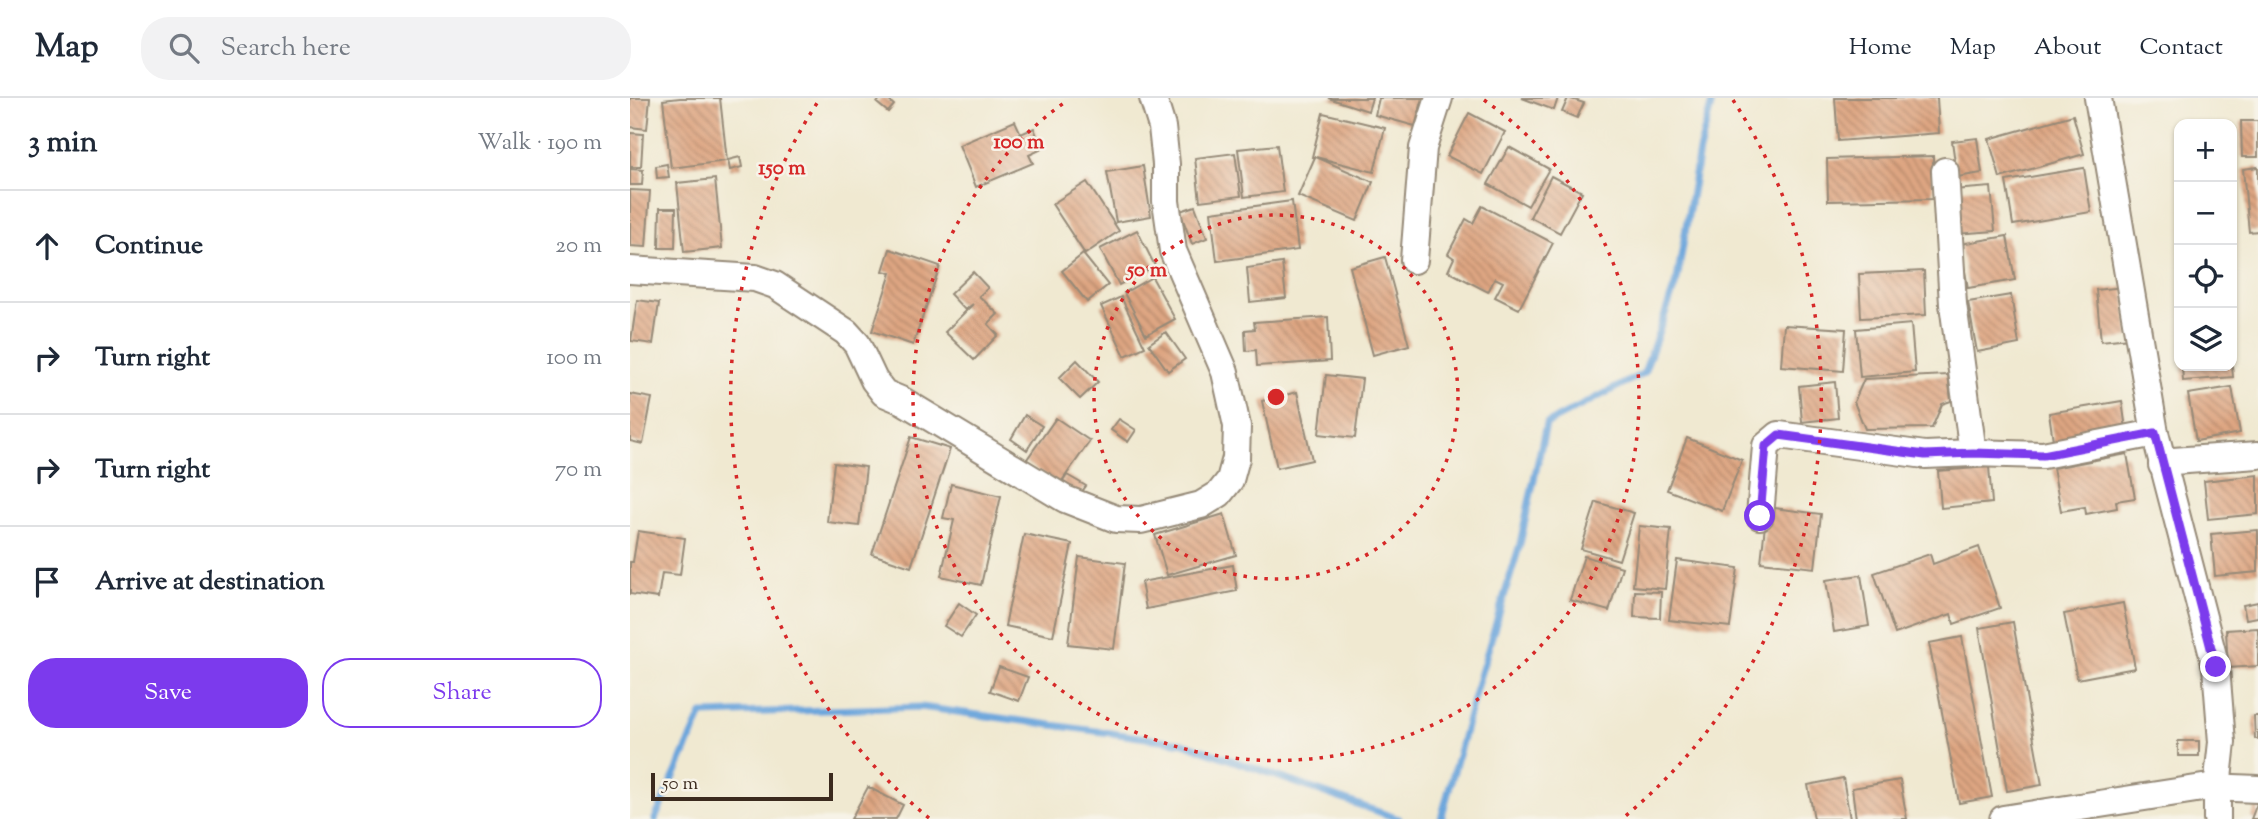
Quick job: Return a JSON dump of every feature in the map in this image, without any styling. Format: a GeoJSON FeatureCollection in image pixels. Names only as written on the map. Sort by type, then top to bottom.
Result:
{"type":"FeatureCollection","features":[{"type":"Feature","properties":{"kind":"street"},"geometry":{"type":"LineString","coordinates":[[630,270],[755,278],[775,285],[846,332],[857,344],[874,380],[884,393],[903,401],[1065,499],[1116,519],[1142,520],[1201,505],[1219,494],[1230,480],[1236,458],[1237,426],[1225,372],[1173,251],[1166,201],[1162,127],[1153,98]]}},
{"type":"Feature","properties":{"kind":"street"},"geometry":{"type":"LineString","coordinates":[[1414,260],[1423,148],[1439,98]]}},
{"type":"Feature","properties":{"kind":"street"},"geometry":{"type":"LineString","coordinates":[[2098,98],[2155,433],[2216,667],[2222,742],[2217,819]]}},
{"type":"Feature","properties":{"kind":"street"},"geometry":{"type":"LineString","coordinates":[[1945,171],[1953,304],[1973,453]]}},
{"type":"Feature","properties":{"kind":"street"},"geometry":{"type":"LineString","coordinates":[[1760,516],[1766,446],[1779,435],[1925,455],[2043,455],[2155,433]]}},
{"type":"Feature","properties":{"kind":"street"},"geometry":{"type":"LineString","coordinates":[[2162,465],[2173,461],[2258,455]]}},
{"type":"Feature","properties":{"kind":"street"},"geometry":{"type":"LineString","coordinates":[[2003,819],[2209,787],[2258,789]]}},
{"type":"Feature","properties":{"kind":"building"},"geometry":{"type":"Polygon","coordinates":[[[630,98],[650,98],[647,129],[630,127],[630,98]]]}},
{"type":"Feature","properties":{"kind":"building"},"geometry":{"type":"Polygon","coordinates":[[[720,98],[727,161],[671,168],[663,100],[720,98]]]}},
{"type":"Feature","properties":{"kind":"building"},"geometry":{"type":"Polygon","coordinates":[[[881,98],[886,98],[894,105],[888,112],[877,103],[881,98]]]}},
{"type":"Feature","properties":{"kind":"building"},"geometry":{"type":"Polygon","coordinates":[[[1328,98],[1372,98],[1368,111],[1328,98]]]}},
{"type":"Feature","properties":{"kind":"building"},"geometry":{"type":"Polygon","coordinates":[[[1379,98],[1423,98],[1415,126],[1375,115],[1379,98]]]}},
{"type":"Feature","properties":{"kind":"building"},"geometry":{"type":"Polygon","coordinates":[[[1522,98],[1558,98],[1554,110],[1522,98]]]}},
{"type":"Feature","properties":{"kind":"building"},"geometry":{"type":"Polygon","coordinates":[[[1568,98],[1584,103],[1577,118],[1562,112],[1568,98]]]}},
{"type":"Feature","properties":{"kind":"building"},"geometry":{"type":"Polygon","coordinates":[[[1835,98],[1937,98],[1939,133],[1838,141],[1835,98]]]}},
{"type":"Feature","properties":{"kind":"building"},"geometry":{"type":"Polygon","coordinates":[[[1323,113],[1385,128],[1374,172],[1316,157],[1373,182],[1357,221],[1298,196],[1315,157],[1312,157],[1323,113]]]}},
{"type":"Feature","properties":{"kind":"building"},"geometry":{"type":"Polygon","coordinates":[[[1469,113],[1505,132],[1483,174],[1447,156],[1469,113]]]}},
{"type":"Feature","properties":{"kind":"building"},"geometry":{"type":"Polygon","coordinates":[[[2073,115],[2084,154],[2000,178],[1989,139],[2073,115]]]}},
{"type":"Feature","properties":{"kind":"building"},"geometry":{"type":"Polygon","coordinates":[[[1015,121],[1021,134],[1034,128],[1042,149],[1029,155],[1033,163],[976,187],[959,145],[1015,121]]]}},
{"type":"Feature","properties":{"kind":"building"},"geometry":{"type":"Polygon","coordinates":[[[2241,121],[2258,121],[2258,157],[2242,157],[2241,121]]]}},
{"type":"Feature","properties":{"kind":"building"},"geometry":{"type":"Polygon","coordinates":[[[630,133],[643,134],[641,167],[630,167],[630,133]]]}},
{"type":"Feature","properties":{"kind":"building"},"geometry":{"type":"Polygon","coordinates":[[[1977,138],[1982,173],[1957,177],[1952,141],[1977,138]]]}},
{"type":"Feature","properties":{"kind":"building"},"geometry":{"type":"Polygon","coordinates":[[[1277,145],[1283,192],[1244,197],[1238,149],[1277,145]]]}},
{"type":"Feature","properties":{"kind":"building"},"geometry":{"type":"Polygon","coordinates":[[[1509,147],[1549,169],[1528,206],[1488,184],[1509,147]]]}},
{"type":"Feature","properties":{"kind":"building"},"geometry":{"type":"Polygon","coordinates":[[[1235,153],[1241,196],[1200,201],[1195,158],[1235,153]]]}},
{"type":"Feature","properties":{"kind":"building"},"geometry":{"type":"Polygon","coordinates":[[[1933,156],[1933,199],[1828,201],[1827,159],[1933,156]]]}},
{"type":"Feature","properties":{"kind":"building"},"geometry":{"type":"Polygon","coordinates":[[[740,157],[742,167],[730,170],[728,160],[740,157]]]}},
{"type":"Feature","properties":{"kind":"building"},"geometry":{"type":"Polygon","coordinates":[[[667,164],[669,177],[657,178],[656,166],[667,164]]]}},
{"type":"Feature","properties":{"kind":"building"},"geometry":{"type":"Polygon","coordinates":[[[1143,166],[1151,216],[1116,222],[1107,172],[1143,166]]]}},
{"type":"Feature","properties":{"kind":"building"},"geometry":{"type":"Polygon","coordinates":[[[2258,167],[2258,231],[2249,232],[2243,169],[2258,167]]]}},
{"type":"Feature","properties":{"kind":"building"},"geometry":{"type":"Polygon","coordinates":[[[2084,168],[2091,212],[2013,225],[2006,181],[2084,168]]]}},
{"type":"Feature","properties":{"kind":"building"},"geometry":{"type":"Polygon","coordinates":[[[630,169],[643,170],[642,185],[630,185],[630,169]]]}},
{"type":"Feature","properties":{"kind":"building"},"geometry":{"type":"Polygon","coordinates":[[[1551,176],[1582,192],[1560,233],[1530,217],[1551,176]]]}},
{"type":"Feature","properties":{"kind":"building"},"geometry":{"type":"Polygon","coordinates":[[[715,179],[722,248],[684,252],[677,183],[715,179]]]}},
{"type":"Feature","properties":{"kind":"building"},"geometry":{"type":"Polygon","coordinates":[[[1087,182],[1119,231],[1085,254],[1052,204],[1087,182]]]}},
{"type":"Feature","properties":{"kind":"building"},"geometry":{"type":"Polygon","coordinates":[[[1991,187],[1995,231],[1955,234],[1953,190],[1991,187]]]}},
{"type":"Feature","properties":{"kind":"building"},"geometry":{"type":"Polygon","coordinates":[[[630,190],[650,191],[646,247],[630,246],[630,190]]]}},
{"type":"Feature","properties":{"kind":"building"},"geometry":{"type":"Polygon","coordinates":[[[1292,201],[1298,250],[1217,261],[1211,212],[1292,201]]]}},
{"type":"Feature","properties":{"kind":"building"},"geometry":{"type":"Polygon","coordinates":[[[1195,206],[1207,238],[1192,244],[1180,211],[1195,206]]]}},
{"type":"Feature","properties":{"kind":"building"},"geometry":{"type":"Polygon","coordinates":[[[1482,206],[1553,243],[1519,309],[1495,297],[1503,282],[1495,278],[1488,292],[1448,271],[1454,258],[1448,254],[1466,219],[1473,223],[1482,206]]]}},
{"type":"Feature","properties":{"kind":"building"},"geometry":{"type":"Polygon","coordinates":[[[660,208],[676,208],[675,248],[659,248],[660,208]]]}},
{"type":"Feature","properties":{"kind":"building"},"geometry":{"type":"Polygon","coordinates":[[[1137,230],[1155,266],[1119,285],[1100,249],[1137,230]]]}},
{"type":"Feature","properties":{"kind":"building"},"geometry":{"type":"Polygon","coordinates":[[[2007,236],[2015,280],[1968,288],[1960,244],[2007,236]]]}},
{"type":"Feature","properties":{"kind":"building"},"geometry":{"type":"Polygon","coordinates":[[[890,249],[940,266],[913,345],[872,331],[891,273],[883,271],[890,249]]]}},
{"type":"Feature","properties":{"kind":"building"},"geometry":{"type":"Polygon","coordinates":[[[1083,254],[1108,285],[1087,302],[1062,271],[1083,254]]]}},
{"type":"Feature","properties":{"kind":"building"},"geometry":{"type":"Polygon","coordinates":[[[1385,257],[1409,345],[1373,355],[1350,267],[1385,257]]]}},
{"type":"Feature","properties":{"kind":"building"},"geometry":{"type":"Polygon","coordinates":[[[1282,263],[1286,298],[1250,302],[1247,268],[1282,263]]]}},
{"type":"Feature","properties":{"kind":"building"},"geometry":{"type":"Polygon","coordinates":[[[1924,271],[1926,315],[1861,318],[1859,274],[1924,271]]]}},
{"type":"Feature","properties":{"kind":"building"},"geometry":{"type":"Polygon","coordinates":[[[973,272],[988,288],[979,296],[998,314],[988,324],[998,335],[974,360],[945,332],[973,304],[965,310],[950,294],[973,272]]]}},
{"type":"Feature","properties":{"kind":"building"},"geometry":{"type":"Polygon","coordinates":[[[1152,277],[1175,319],[1146,335],[1124,293],[1152,277]]]}},
{"type":"Feature","properties":{"kind":"building"},"geometry":{"type":"Polygon","coordinates":[[[2124,287],[2129,338],[2101,341],[2096,290],[2124,287]]]}},
{"type":"Feature","properties":{"kind":"building"},"geometry":{"type":"Polygon","coordinates":[[[2011,295],[2019,344],[1977,352],[1968,302],[2011,295]]]}},
{"type":"Feature","properties":{"kind":"building"},"geometry":{"type":"Polygon","coordinates":[[[1121,297],[1145,347],[1125,356],[1101,306],[1121,297]]]}},
{"type":"Feature","properties":{"kind":"building"},"geometry":{"type":"Polygon","coordinates":[[[637,300],[659,303],[653,344],[631,341],[637,300]]]}},
{"type":"Feature","properties":{"kind":"building"},"geometry":{"type":"Polygon","coordinates":[[[1328,317],[1330,361],[1257,366],[1256,350],[1246,351],[1245,330],[1255,329],[1254,322],[1328,317]]]}},
{"type":"Feature","properties":{"kind":"building"},"geometry":{"type":"Polygon","coordinates":[[[1911,324],[1915,372],[1860,377],[1856,329],[1911,324]]]}},
{"type":"Feature","properties":{"kind":"building"},"geometry":{"type":"Polygon","coordinates":[[[1784,325],[1846,329],[1843,371],[1781,366],[1784,325]]]}},
{"type":"Feature","properties":{"kind":"building"},"geometry":{"type":"Polygon","coordinates":[[[1166,332],[1185,359],[1168,371],[1149,344],[1166,332]]]}},
{"type":"Feature","properties":{"kind":"building"},"geometry":{"type":"Polygon","coordinates":[[[1077,360],[1098,382],[1080,399],[1059,378],[1077,360]]]}},
{"type":"Feature","properties":{"kind":"building"},"geometry":{"type":"Polygon","coordinates":[[[2182,371],[2232,371],[2233,377],[2183,381],[2182,371]]]}},
{"type":"Feature","properties":{"kind":"building"},"geometry":{"type":"Polygon","coordinates":[[[1326,375],[1362,379],[1355,438],[1319,434],[1326,375]]]}},
{"type":"Feature","properties":{"kind":"building"},"geometry":{"type":"Polygon","coordinates":[[[1948,375],[1951,401],[1942,404],[1932,428],[1865,429],[1854,402],[1864,379],[1948,375]]]}},
{"type":"Feature","properties":{"kind":"building"},"geometry":{"type":"Polygon","coordinates":[[[1835,382],[1838,418],[1802,422],[1799,386],[1835,382]]]}},
{"type":"Feature","properties":{"kind":"building"},"geometry":{"type":"Polygon","coordinates":[[[2232,387],[2240,433],[2196,441],[2188,394],[2232,387]]]}},
{"type":"Feature","properties":{"kind":"building"},"geometry":{"type":"Polygon","coordinates":[[[1297,392],[1312,460],[1277,468],[1262,401],[1297,392]]]}},
{"type":"Feature","properties":{"kind":"building"},"geometry":{"type":"Polygon","coordinates":[[[630,394],[652,398],[643,444],[630,441],[630,394]]]}},
{"type":"Feature","properties":{"kind":"building"},"geometry":{"type":"Polygon","coordinates":[[[2122,401],[2127,436],[2054,447],[2049,413],[2122,401]]]}},
{"type":"Feature","properties":{"kind":"building"},"geometry":{"type":"Polygon","coordinates":[[[1025,415],[1042,426],[1027,450],[1011,439],[1025,415]]]}},
{"type":"Feature","properties":{"kind":"building"},"geometry":{"type":"Polygon","coordinates":[[[1056,418],[1090,441],[1059,485],[1025,462],[1056,418]]]}},
{"type":"Feature","properties":{"kind":"building"},"geometry":{"type":"Polygon","coordinates":[[[1119,419],[1136,430],[1128,442],[1111,430],[1119,419]]]}},
{"type":"Feature","properties":{"kind":"building"},"geometry":{"type":"Polygon","coordinates":[[[911,437],[950,449],[911,567],[872,554],[911,437]]]}},
{"type":"Feature","properties":{"kind":"building"},"geometry":{"type":"Polygon","coordinates":[[[1687,438],[1742,460],[1722,511],[1667,490],[1687,438]]]}},
{"type":"Feature","properties":{"kind":"building"},"geometry":{"type":"Polygon","coordinates":[[[2127,454],[2135,498],[2116,501],[2117,508],[2086,514],[2085,507],[2061,511],[2053,468],[2127,454]]]}},
{"type":"Feature","properties":{"kind":"building"},"geometry":{"type":"Polygon","coordinates":[[[834,463],[866,467],[859,526],[827,522],[834,463]]]}},
{"type":"Feature","properties":{"kind":"building"},"geometry":{"type":"Polygon","coordinates":[[[1989,467],[1992,503],[1941,508],[1938,471],[1989,467]]]}},
{"type":"Feature","properties":{"kind":"building"},"geometry":{"type":"Polygon","coordinates":[[[1067,475],[1086,486],[1078,497],[1060,486],[1067,475]]]}},
{"type":"Feature","properties":{"kind":"building"},"geometry":{"type":"Polygon","coordinates":[[[2258,475],[2258,514],[2208,519],[2204,481],[2258,475]]]}},
{"type":"Feature","properties":{"kind":"building"},"geometry":{"type":"Polygon","coordinates":[[[951,484],[1001,496],[981,585],[941,576],[954,520],[943,518],[951,484]]]}},
{"type":"Feature","properties":{"kind":"building"},"geometry":{"type":"Polygon","coordinates":[[[1596,502],[1634,513],[1619,560],[1581,549],[1596,502]]]}},
{"type":"Feature","properties":{"kind":"building"},"geometry":{"type":"Polygon","coordinates":[[[1767,507],[1821,514],[1815,568],[1761,562],[1767,507]]]}},
{"type":"Feature","properties":{"kind":"building"},"geometry":{"type":"Polygon","coordinates":[[[1224,514],[1236,555],[1167,575],[1155,535],[1224,514]]]}},
{"type":"Feature","properties":{"kind":"building"},"geometry":{"type":"Polygon","coordinates":[[[1639,526],[1671,529],[1665,589],[1633,586],[1639,526]]]}},
{"type":"Feature","properties":{"kind":"building"},"geometry":{"type":"Polygon","coordinates":[[[2258,530],[2258,572],[2215,576],[2211,534],[2258,530]]]}},
{"type":"Feature","properties":{"kind":"building"},"geometry":{"type":"Polygon","coordinates":[[[638,531],[685,538],[680,575],[662,573],[658,598],[630,594],[630,562],[633,562],[638,531]]]}},
{"type":"Feature","properties":{"kind":"building"},"geometry":{"type":"Polygon","coordinates":[[[1024,534],[1072,544],[1053,636],[1005,626],[1024,534]]]}},
{"type":"Feature","properties":{"kind":"building"},"geometry":{"type":"Polygon","coordinates":[[[1979,547],[2000,608],[1954,624],[1951,614],[1895,634],[1874,573],[1930,554],[1933,564],[1979,547]]]}},
{"type":"Feature","properties":{"kind":"building"},"geometry":{"type":"Polygon","coordinates":[[[1584,556],[1622,567],[1609,611],[1570,600],[1584,556]]]}},
{"type":"Feature","properties":{"kind":"building"},"geometry":{"type":"Polygon","coordinates":[[[1079,557],[1125,563],[1114,649],[1068,644],[1079,557]]]}},
{"type":"Feature","properties":{"kind":"building"},"geometry":{"type":"Polygon","coordinates":[[[1677,560],[1738,568],[1730,627],[1669,620],[1677,560]]]}},
{"type":"Feature","properties":{"kind":"building"},"geometry":{"type":"Polygon","coordinates":[[[1233,565],[1237,591],[1146,609],[1141,582],[1233,565]]]}},
{"type":"Feature","properties":{"kind":"building"},"geometry":{"type":"Polygon","coordinates":[[[1861,575],[1869,626],[1834,632],[1826,580],[1861,575]]]}},
{"type":"Feature","properties":{"kind":"building"},"geometry":{"type":"Polygon","coordinates":[[[1635,591],[1661,592],[1660,618],[1634,617],[1635,591]]]}},
{"type":"Feature","properties":{"kind":"building"},"geometry":{"type":"Polygon","coordinates":[[[2258,602],[2258,617],[2246,619],[2243,605],[2258,602]]]}},
{"type":"Feature","properties":{"kind":"building"},"geometry":{"type":"Polygon","coordinates":[[[959,603],[976,615],[961,637],[944,626],[959,603]]]}},
{"type":"Feature","properties":{"kind":"building"},"geometry":{"type":"Polygon","coordinates":[[[2123,603],[2135,668],[2077,679],[2064,614],[2123,603]]]}},
{"type":"Feature","properties":{"kind":"building"},"geometry":{"type":"Polygon","coordinates":[[[2013,622],[2042,785],[2007,791],[1979,628],[2013,622]]]}},
{"type":"Feature","properties":{"kind":"building"},"geometry":{"type":"Polygon","coordinates":[[[2258,628],[2258,666],[2228,668],[2226,630],[2258,628]]]}},
{"type":"Feature","properties":{"kind":"building"},"geometry":{"type":"Polygon","coordinates":[[[1962,637],[1992,797],[1959,803],[1929,643],[1962,637]]]}},
{"type":"Feature","properties":{"kind":"building"},"geometry":{"type":"Polygon","coordinates":[[[999,667],[1028,677],[1019,701],[990,691],[999,667]]]}},
{"type":"Feature","properties":{"kind":"building"},"geometry":{"type":"Polygon","coordinates":[[[2254,716],[2258,716],[2258,739],[2255,739],[2254,716]]]}},
{"type":"Feature","properties":{"kind":"building"},"geometry":{"type":"Polygon","coordinates":[[[2178,741],[2199,741],[2199,756],[2178,756],[2178,741]]]}},
{"type":"Feature","properties":{"kind":"building"},"geometry":{"type":"Polygon","coordinates":[[[1843,778],[1850,819],[1814,819],[1808,785],[1843,778]]]}},
{"type":"Feature","properties":{"kind":"building"},"geometry":{"type":"Polygon","coordinates":[[[1900,780],[1907,819],[1856,819],[1852,788],[1900,780]]]}},
{"type":"Feature","properties":{"kind":"building"},"geometry":{"type":"Polygon","coordinates":[[[868,787],[903,805],[896,819],[851,819],[868,787]]]}},
{"type":"Feature","properties":{"kind":"building"},"geometry":{"type":"Polygon","coordinates":[[[2258,801],[2258,819],[2251,819],[2258,801]]]}},
{"type":"Feature","properties":{"kind":"waterway"},"geometry":{"type":"LineString","coordinates":[[1441,819],[1476,689],[1520,544],[1546,424],[1644,373],[1677,280],[1699,151],[1713,98]]}},
{"type":"Feature","properties":{"kind":"waterway"},"geometry":{"type":"LineString","coordinates":[[655,819],[702,714],[921,707],[1183,743],[1399,819]]}},
{"type":"Feature","properties":{"kind":"route"},"geometry":{"type":"LineString","coordinates":[[1760,516],[1766,446],[1779,435],[1925,455],[2043,455],[2155,433],[2216,667]]}}]}
